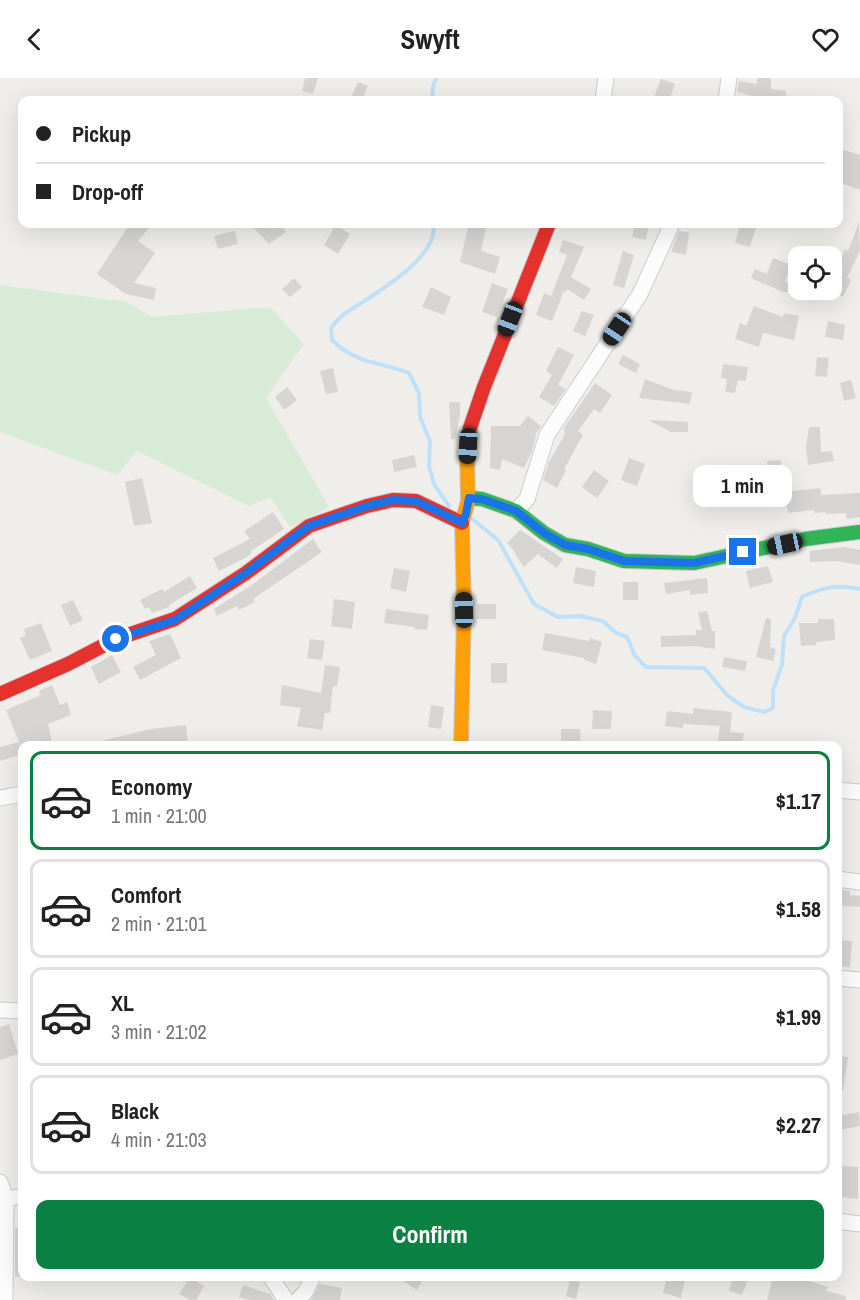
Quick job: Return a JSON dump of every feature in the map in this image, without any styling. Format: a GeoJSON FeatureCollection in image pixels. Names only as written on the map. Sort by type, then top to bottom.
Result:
{"type":"FeatureCollection","features":[{"type":"Feature","properties":{"kind":"street"},"geometry":{"type":"LineString","coordinates":[[604,96],[606,78]]}},
{"type":"Feature","properties":{"kind":"street"},"geometry":{"type":"LineString","coordinates":[[727,96],[729,78]]}},
{"type":"Feature","properties":{"kind":"street"},"geometry":{"type":"LineString","coordinates":[[461,741],[464,610],[462,523],[469,498],[467,478],[469,430],[547,228]]}},
{"type":"Feature","properties":{"kind":"street"},"geometry":{"type":"LineString","coordinates":[[516,511],[527,499],[547,435],[640,294],[670,228]]}},
{"type":"Feature","properties":{"kind":"street"},"geometry":{"type":"LineString","coordinates":[[469,498],[482,499],[516,511],[544,533],[565,545],[588,549],[624,561],[694,563],[806,539],[860,532]]}},
{"type":"Feature","properties":{"kind":"street"},"geometry":{"type":"LineString","coordinates":[[0,694],[68,664],[116,639],[175,620],[246,573],[309,526],[393,500],[416,501],[462,523]]}},
{"type":"Feature","properties":{"kind":"street"},"geometry":{"type":"LineString","coordinates":[[842,790],[860,792]]}},
{"type":"Feature","properties":{"kind":"street"},"geometry":{"type":"LineString","coordinates":[[0,798],[18,795]]}},
{"type":"Feature","properties":{"kind":"street"},"geometry":{"type":"LineString","coordinates":[[842,880],[860,882]]}},
{"type":"Feature","properties":{"kind":"street"},"geometry":{"type":"LineString","coordinates":[[842,978],[860,980]]}},
{"type":"Feature","properties":{"kind":"street"},"geometry":{"type":"LineString","coordinates":[[0,1010],[18,1011]]}},
{"type":"Feature","properties":{"kind":"street"},"geometry":{"type":"LineString","coordinates":[[0,1182],[6,1199],[6,1300]]}},
{"type":"Feature","properties":{"kind":"street"},"geometry":{"type":"LineString","coordinates":[[6,1199],[18,1197]]}},
{"type":"Feature","properties":{"kind":"street"},"geometry":{"type":"LineString","coordinates":[[842,1222],[860,1224]]}},
{"type":"Feature","properties":{"kind":"street"},"geometry":{"type":"LineString","coordinates":[[273,1281],[286,1300]]}},
{"type":"Feature","properties":{"kind":"street"},"geometry":{"type":"LineString","coordinates":[[298,1300],[311,1281]]}},
{"type":"Feature","properties":{"kind":"green space"},"geometry":{"type":"Polygon","coordinates":[[[0,285],[127,302],[152,317],[270,307],[304,344],[266,398],[329,507],[290,527],[270,497],[249,506],[137,451],[117,475],[0,432],[0,285]]]}},
{"type":"Feature","properties":{"kind":"building"},"geometry":{"type":"Polygon","coordinates":[[[305,78],[318,78],[313,94],[302,91],[305,78]]]}},
{"type":"Feature","properties":{"kind":"building"},"geometry":{"type":"Polygon","coordinates":[[[757,78],[771,78],[771,89],[786,91],[785,96],[753,96],[737,92],[739,81],[757,84],[757,78]]]}},
{"type":"Feature","properties":{"kind":"building"},"geometry":{"type":"Polygon","coordinates":[[[661,79],[675,84],[670,96],[654,96],[661,79]]]}},
{"type":"Feature","properties":{"kind":"building"},"geometry":{"type":"Polygon","coordinates":[[[358,82],[368,86],[364,96],[352,96],[358,82]]]}},
{"type":"Feature","properties":{"kind":"building"},"geometry":{"type":"Polygon","coordinates":[[[843,150],[860,155],[860,190],[843,184],[843,150]]]}},
{"type":"Feature","properties":{"kind":"building"},"geometry":{"type":"Polygon","coordinates":[[[859,222],[860,250],[847,278],[851,280],[843,297],[842,256],[845,249],[848,251],[859,222]]]}},
{"type":"Feature","properties":{"kind":"building"},"geometry":{"type":"Polygon","coordinates":[[[127,228],[149,228],[138,241],[155,253],[134,283],[156,288],[154,300],[126,294],[97,274],[127,228]]]}},
{"type":"Feature","properties":{"kind":"building"},"geometry":{"type":"Polygon","coordinates":[[[254,228],[284,228],[286,232],[269,244],[254,228]]]}},
{"type":"Feature","properties":{"kind":"building"},"geometry":{"type":"Polygon","coordinates":[[[334,228],[341,228],[350,234],[338,254],[324,245],[334,228]]]}},
{"type":"Feature","properties":{"kind":"building"},"geometry":{"type":"Polygon","coordinates":[[[468,228],[486,228],[481,251],[500,257],[495,274],[460,262],[468,228]]]}},
{"type":"Feature","properties":{"kind":"building"},"geometry":{"type":"Polygon","coordinates":[[[634,228],[648,228],[646,240],[632,237],[634,228]]]}},
{"type":"Feature","properties":{"kind":"building"},"geometry":{"type":"Polygon","coordinates":[[[739,228],[756,228],[750,247],[735,243],[739,228]]]}},
{"type":"Feature","properties":{"kind":"building"},"geometry":{"type":"Polygon","coordinates":[[[235,231],[238,244],[218,249],[214,236],[235,231]]]}},
{"type":"Feature","properties":{"kind":"building"},"geometry":{"type":"Polygon","coordinates":[[[679,231],[689,233],[686,255],[671,252],[679,231]]]}},
{"type":"Feature","properties":{"kind":"building"},"geometry":{"type":"Polygon","coordinates":[[[563,240],[584,247],[571,277],[591,289],[584,300],[567,289],[566,292],[564,291],[552,321],[536,315],[544,293],[551,296],[567,255],[559,252],[563,240]]]}},
{"type":"Feature","properties":{"kind":"building"},"geometry":{"type":"Polygon","coordinates":[[[623,251],[634,255],[624,288],[613,285],[623,251]]]}},
{"type":"Feature","properties":{"kind":"building"},"geometry":{"type":"Polygon","coordinates":[[[773,258],[788,264],[785,282],[788,283],[787,292],[751,278],[755,269],[767,274],[773,258]]]}},
{"type":"Feature","properties":{"kind":"building"},"geometry":{"type":"Polygon","coordinates":[[[294,278],[302,287],[290,297],[282,289],[294,278]]]}},
{"type":"Feature","properties":{"kind":"building"},"geometry":{"type":"Polygon","coordinates":[[[492,283],[508,289],[497,317],[482,312],[492,283]]]}},
{"type":"Feature","properties":{"kind":"building"},"geometry":{"type":"Polygon","coordinates":[[[431,287],[451,297],[444,315],[422,307],[431,287]]]}},
{"type":"Feature","properties":{"kind":"building"},"geometry":{"type":"Polygon","coordinates":[[[754,306],[783,317],[784,313],[799,316],[794,340],[763,333],[759,347],[735,339],[740,323],[746,326],[754,306]]]}},
{"type":"Feature","properties":{"kind":"building"},"geometry":{"type":"Polygon","coordinates":[[[582,311],[594,315],[585,336],[573,331],[582,311]]]}},
{"type":"Feature","properties":{"kind":"building"},"geometry":{"type":"Polygon","coordinates":[[[828,321],[845,325],[843,340],[825,337],[828,321]]]}},
{"type":"Feature","properties":{"kind":"building"},"geometry":{"type":"Polygon","coordinates":[[[558,347],[574,355],[558,385],[566,389],[554,406],[539,397],[552,375],[546,371],[558,347]]]}},
{"type":"Feature","properties":{"kind":"building"},"geometry":{"type":"Polygon","coordinates":[[[623,355],[640,364],[636,373],[618,364],[623,355]]]}},
{"type":"Feature","properties":{"kind":"building"},"geometry":{"type":"Polygon","coordinates":[[[817,357],[829,358],[827,377],[815,376],[817,357]]]}},
{"type":"Feature","properties":{"kind":"building"},"geometry":{"type":"Polygon","coordinates":[[[723,364],[748,367],[746,381],[738,380],[735,393],[725,392],[727,379],[721,378],[723,364]]]}},
{"type":"Feature","properties":{"kind":"building"},"geometry":{"type":"Polygon","coordinates":[[[333,368],[338,392],[326,394],[320,371],[333,368]]]}},
{"type":"Feature","properties":{"kind":"building"},"geometry":{"type":"Polygon","coordinates":[[[645,379],[674,390],[692,392],[690,404],[639,398],[645,379]]]}},
{"type":"Feature","properties":{"kind":"building"},"geometry":{"type":"Polygon","coordinates":[[[851,380],[856,398],[844,401],[840,383],[851,380]]]}},
{"type":"Feature","properties":{"kind":"building"},"geometry":{"type":"Polygon","coordinates":[[[595,383],[612,395],[600,413],[594,409],[578,431],[583,435],[564,469],[566,470],[557,488],[543,480],[549,462],[565,434],[564,428],[595,383]]]}},
{"type":"Feature","properties":{"kind":"building"},"geometry":{"type":"Polygon","coordinates":[[[287,387],[297,400],[284,410],[275,397],[287,387]]]}},
{"type":"Feature","properties":{"kind":"building"},"geometry":{"type":"Polygon","coordinates":[[[449,402],[460,402],[455,439],[451,439],[449,402]]]}},
{"type":"Feature","properties":{"kind":"building"},"geometry":{"type":"Polygon","coordinates":[[[528,416],[541,426],[535,435],[531,454],[524,468],[502,459],[500,470],[490,468],[491,426],[520,426],[528,416]]]}},
{"type":"Feature","properties":{"kind":"building"},"geometry":{"type":"Polygon","coordinates":[[[648,420],[688,422],[688,432],[671,432],[648,420]]]}},
{"type":"Feature","properties":{"kind":"building"},"geometry":{"type":"Polygon","coordinates":[[[809,427],[820,427],[821,452],[832,451],[834,461],[808,465],[806,447],[809,427]]]}},
{"type":"Feature","properties":{"kind":"building"},"geometry":{"type":"Polygon","coordinates":[[[414,455],[417,467],[394,472],[392,460],[414,455]]]}},
{"type":"Feature","properties":{"kind":"building"},"geometry":{"type":"Polygon","coordinates":[[[629,458],[645,464],[637,486],[621,480],[629,458]]]}},
{"type":"Feature","properties":{"kind":"building"},"geometry":{"type":"Polygon","coordinates":[[[781,460],[782,477],[768,478],[767,461],[781,460]]]}},
{"type":"Feature","properties":{"kind":"building"},"geometry":{"type":"Polygon","coordinates":[[[594,470],[609,481],[597,498],[582,487],[594,470]]]}},
{"type":"Feature","properties":{"kind":"building"},"geometry":{"type":"Polygon","coordinates":[[[142,478],[152,523],[134,526],[125,482],[142,478]]]}},
{"type":"Feature","properties":{"kind":"building"},"geometry":{"type":"Polygon","coordinates":[[[820,488],[821,495],[860,493],[860,517],[847,519],[846,513],[814,513],[814,510],[788,513],[785,492],[820,488]]]}},
{"type":"Feature","properties":{"kind":"building"},"geometry":{"type":"Polygon","coordinates":[[[273,512],[284,529],[251,551],[252,553],[247,557],[219,571],[213,558],[250,539],[244,531],[273,512]]]}},
{"type":"Feature","properties":{"kind":"building"},"geometry":{"type":"Polygon","coordinates":[[[520,530],[563,559],[557,568],[538,554],[524,567],[507,543],[520,530]]]}},
{"type":"Feature","properties":{"kind":"building"},"geometry":{"type":"Polygon","coordinates":[[[313,539],[322,552],[253,599],[255,602],[239,610],[237,606],[217,616],[214,609],[253,584],[313,539]]]}},
{"type":"Feature","properties":{"kind":"building"},"geometry":{"type":"Polygon","coordinates":[[[844,547],[860,550],[860,565],[837,561],[810,562],[810,551],[844,547]]]}},
{"type":"Feature","properties":{"kind":"building"},"geometry":{"type":"Polygon","coordinates":[[[768,566],[773,582],[750,588],[746,571],[768,566]]]}},
{"type":"Feature","properties":{"kind":"building"},"geometry":{"type":"Polygon","coordinates":[[[576,567],[596,571],[594,587],[573,583],[576,567]]]}},
{"type":"Feature","properties":{"kind":"building"},"geometry":{"type":"Polygon","coordinates":[[[394,568],[410,571],[406,592],[390,588],[394,568]]]}},
{"type":"Feature","properties":{"kind":"building"},"geometry":{"type":"Polygon","coordinates":[[[190,576],[197,588],[169,607],[152,613],[149,607],[145,609],[140,600],[162,589],[164,592],[190,576]]]}},
{"type":"Feature","properties":{"kind":"building"},"geometry":{"type":"Polygon","coordinates":[[[707,578],[708,593],[690,595],[690,590],[666,594],[664,583],[707,578]]]}},
{"type":"Feature","properties":{"kind":"building"},"geometry":{"type":"Polygon","coordinates":[[[623,582],[638,582],[638,600],[623,600],[623,582]]]}},
{"type":"Feature","properties":{"kind":"building"},"geometry":{"type":"Polygon","coordinates":[[[334,599],[355,602],[352,629],[331,626],[334,599]]]}},
{"type":"Feature","properties":{"kind":"building"},"geometry":{"type":"Polygon","coordinates":[[[73,600],[83,620],[70,626],[61,605],[73,600]]]}},
{"type":"Feature","properties":{"kind":"building"},"geometry":{"type":"Polygon","coordinates":[[[477,604],[496,604],[496,619],[477,619],[477,604]]]}},
{"type":"Feature","properties":{"kind":"building"},"geometry":{"type":"Polygon","coordinates":[[[386,609],[429,615],[427,630],[384,623],[386,609]]]}},
{"type":"Feature","properties":{"kind":"building"},"geometry":{"type":"Polygon","coordinates":[[[707,611],[712,631],[715,631],[715,649],[695,646],[661,647],[661,636],[696,635],[696,630],[702,630],[698,613],[707,611]]]}},
{"type":"Feature","properties":{"kind":"building"},"geometry":{"type":"Polygon","coordinates":[[[766,618],[771,619],[770,647],[776,649],[773,661],[756,657],[766,618]]]}},
{"type":"Feature","properties":{"kind":"building"},"geometry":{"type":"Polygon","coordinates":[[[818,619],[834,619],[835,640],[801,646],[799,623],[818,623],[818,619]]]}},
{"type":"Feature","properties":{"kind":"building"},"geometry":{"type":"Polygon","coordinates":[[[41,623],[52,651],[30,660],[20,638],[26,635],[24,629],[41,623]]]}},
{"type":"Feature","properties":{"kind":"building"},"geometry":{"type":"Polygon","coordinates":[[[545,633],[589,641],[590,638],[602,642],[596,664],[584,658],[542,650],[545,633]]]}},
{"type":"Feature","properties":{"kind":"building"},"geometry":{"type":"Polygon","coordinates":[[[170,634],[181,658],[140,680],[133,667],[156,655],[149,641],[170,634]]]}},
{"type":"Feature","properties":{"kind":"building"},"geometry":{"type":"Polygon","coordinates":[[[310,639],[325,641],[322,660],[307,658],[310,639]]]}},
{"type":"Feature","properties":{"kind":"building"},"geometry":{"type":"Polygon","coordinates":[[[112,655],[121,672],[99,684],[91,667],[112,655]]]}},
{"type":"Feature","properties":{"kind":"building"},"geometry":{"type":"Polygon","coordinates":[[[724,657],[747,661],[745,671],[722,667],[724,657]]]}},
{"type":"Feature","properties":{"kind":"building"},"geometry":{"type":"Polygon","coordinates":[[[491,663],[507,663],[507,683],[491,683],[491,663]]]}},
{"type":"Feature","properties":{"kind":"building"},"geometry":{"type":"Polygon","coordinates":[[[325,665],[340,667],[337,686],[333,686],[330,713],[325,713],[322,730],[297,726],[301,708],[280,705],[282,685],[321,693],[325,665]]]}},
{"type":"Feature","properties":{"kind":"building"},"geometry":{"type":"Polygon","coordinates":[[[52,685],[60,705],[67,702],[71,715],[48,724],[52,741],[19,741],[6,710],[41,695],[39,691],[52,685]]]}},
{"type":"Feature","properties":{"kind":"building"},"geometry":{"type":"Polygon","coordinates":[[[431,705],[444,707],[441,729],[428,727],[431,705]]]}},
{"type":"Feature","properties":{"kind":"building"},"geometry":{"type":"Polygon","coordinates":[[[693,708],[732,712],[730,732],[744,733],[743,741],[718,741],[720,726],[683,724],[683,728],[665,726],[667,711],[693,714],[693,708]]]}},
{"type":"Feature","properties":{"kind":"building"},"geometry":{"type":"Polygon","coordinates":[[[593,710],[612,711],[611,729],[592,729],[593,710]]]}},
{"type":"Feature","properties":{"kind":"building"},"geometry":{"type":"Polygon","coordinates":[[[186,725],[188,741],[101,741],[151,729],[186,725]]]}},
{"type":"Feature","properties":{"kind":"building"},"geometry":{"type":"Polygon","coordinates":[[[561,729],[580,729],[581,741],[561,741],[561,729]]]}},
{"type":"Feature","properties":{"kind":"building"},"geometry":{"type":"Polygon","coordinates":[[[18,742],[18,755],[0,761],[0,747],[18,742]]]}},
{"type":"Feature","properties":{"kind":"building"},"geometry":{"type":"Polygon","coordinates":[[[842,890],[850,891],[850,895],[860,896],[860,907],[842,905],[842,890]]]}},
{"type":"Feature","properties":{"kind":"building"},"geometry":{"type":"Polygon","coordinates":[[[842,940],[852,941],[850,967],[842,966],[842,940]]]}},
{"type":"Feature","properties":{"kind":"building"},"geometry":{"type":"Polygon","coordinates":[[[9,1024],[18,1054],[0,1060],[0,1027],[9,1024]]]}},
{"type":"Feature","properties":{"kind":"building"},"geometry":{"type":"Polygon","coordinates":[[[842,1056],[848,1057],[842,1091],[842,1056]]]}},
{"type":"Feature","properties":{"kind":"building"},"geometry":{"type":"Polygon","coordinates":[[[859,1112],[860,1126],[842,1130],[842,1115],[859,1112]]]}},
{"type":"Feature","properties":{"kind":"building"},"geometry":{"type":"Polygon","coordinates":[[[842,1166],[858,1167],[858,1199],[842,1197],[842,1166]]]}},
{"type":"Feature","properties":{"kind":"building"},"geometry":{"type":"Polygon","coordinates":[[[15,1228],[18,1228],[18,1277],[15,1277],[15,1228]]]}},
{"type":"Feature","properties":{"kind":"building"},"geometry":{"type":"Polygon","coordinates":[[[187,1281],[196,1281],[204,1286],[196,1300],[190,1300],[179,1294],[187,1281]]]}},
{"type":"Feature","properties":{"kind":"building"},"geometry":{"type":"Polygon","coordinates":[[[403,1281],[422,1281],[417,1290],[403,1281]]]}},
{"type":"Feature","properties":{"kind":"building"},"geometry":{"type":"Polygon","coordinates":[[[570,1281],[580,1282],[576,1299],[566,1296],[570,1281]]]}},
{"type":"Feature","properties":{"kind":"building"},"geometry":{"type":"Polygon","coordinates":[[[666,1281],[685,1281],[681,1298],[663,1293],[666,1281]]]}},
{"type":"Feature","properties":{"kind":"building"},"geometry":{"type":"Polygon","coordinates":[[[732,1281],[747,1281],[742,1295],[729,1291],[732,1281]]]}},
{"type":"Feature","properties":{"kind":"building"},"geometry":{"type":"Polygon","coordinates":[[[772,1281],[809,1281],[828,1287],[826,1291],[846,1296],[846,1300],[767,1300],[772,1281]]]}},
{"type":"Feature","properties":{"kind":"building"},"geometry":{"type":"Polygon","coordinates":[[[320,1284],[342,1288],[340,1300],[311,1300],[320,1284]]]}},
{"type":"Feature","properties":{"kind":"building"},"geometry":{"type":"Polygon","coordinates":[[[243,1285],[270,1294],[274,1300],[249,1300],[239,1297],[243,1285]]]}},
{"type":"Feature","properties":{"kind":"waterway"},"geometry":{"type":"LineString","coordinates":[[432,96],[436,78]]}},
{"type":"Feature","properties":{"kind":"waterway"},"geometry":{"type":"LineString","coordinates":[[433,228],[432,237],[426,250],[415,263],[385,287],[344,314],[331,328],[332,340],[351,354],[409,373],[419,393],[420,417],[430,441],[429,466],[434,484],[449,506]]}},
{"type":"Feature","properties":{"kind":"waterway"},"geometry":{"type":"LineString","coordinates":[[471,518],[498,540],[534,604],[558,617],[580,616],[603,621],[616,633],[627,637],[635,656],[646,667],[704,668],[728,696],[744,707],[764,712],[773,708],[773,690],[782,665],[784,636],[795,618],[802,597],[830,587],[860,589]]}},
{"type":"Feature","properties":{"kind":"traffic: fast"},"geometry":{"type":"LineString","coordinates":[[469,498],[482,499],[516,511],[544,533],[565,545],[588,549],[624,561],[694,563],[805,539],[860,532]]}},
{"type":"Feature","properties":{"kind":"traffic: slow"},"geometry":{"type":"LineString","coordinates":[[461,741],[464,610],[462,523],[468,501],[467,452],[470,428]]}},
{"type":"Feature","properties":{"kind":"traffic: jam"},"geometry":{"type":"LineString","coordinates":[[470,428],[547,228]]}},
{"type":"Feature","properties":{"kind":"traffic: jam"},"geometry":{"type":"LineString","coordinates":[[0,694],[68,664],[116,639],[175,619],[246,573],[309,526],[367,506],[393,500],[416,501],[462,523]]}},
{"type":"Feature","properties":{"kind":"route"},"geometry":{"type":"LineString","coordinates":[[116,639],[175,620],[246,573],[309,526],[393,500],[416,501],[462,523],[469,498],[482,499],[516,511],[544,533],[565,545],[588,549],[624,561],[694,563],[743,552]]}}]}
